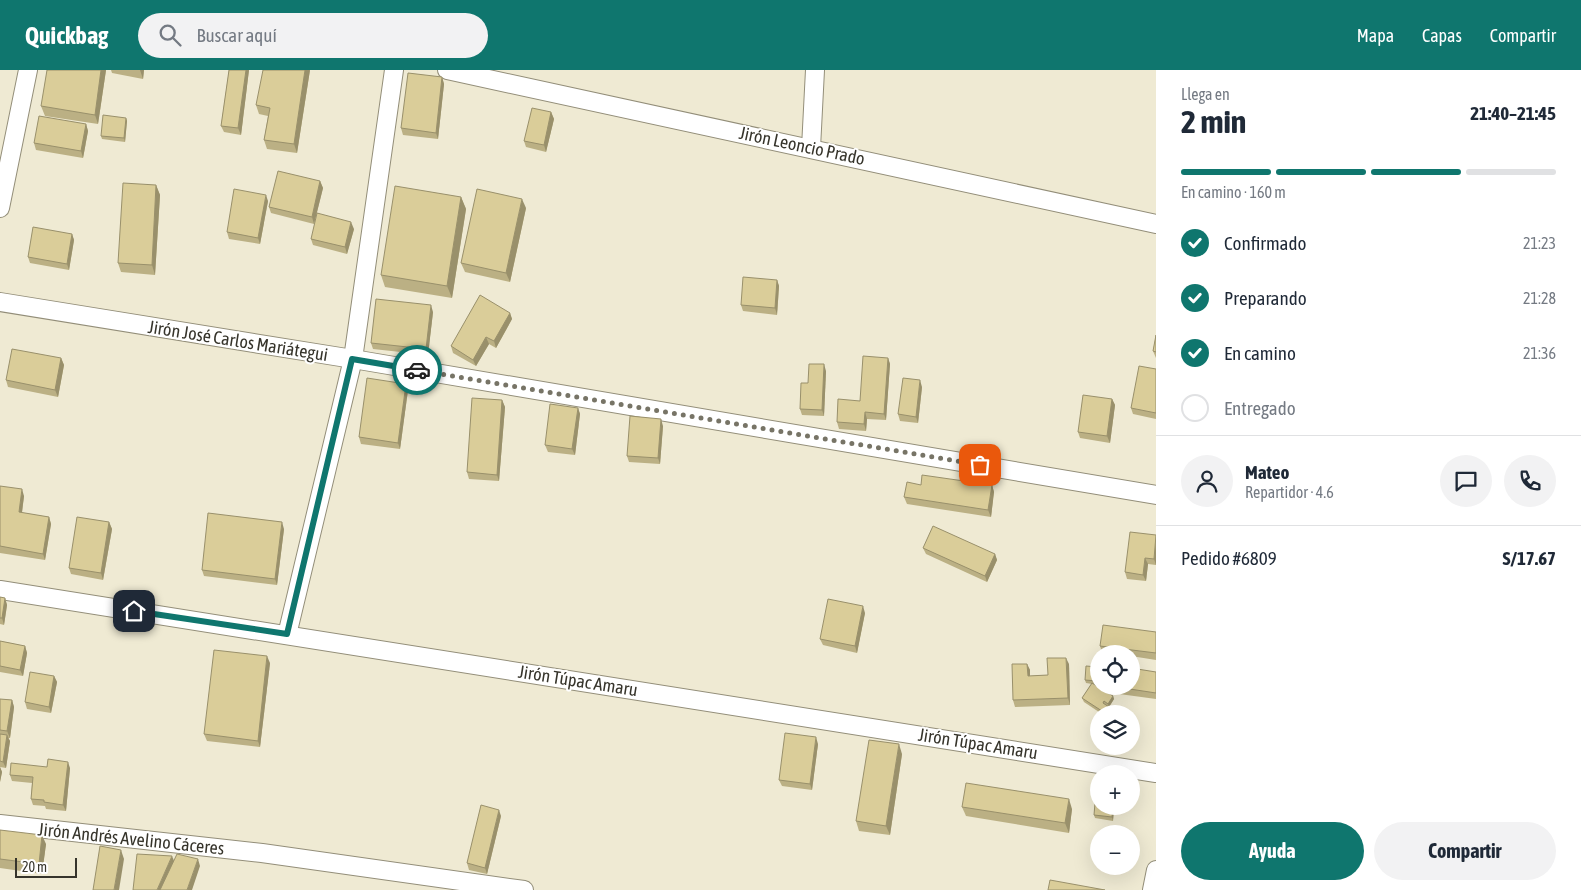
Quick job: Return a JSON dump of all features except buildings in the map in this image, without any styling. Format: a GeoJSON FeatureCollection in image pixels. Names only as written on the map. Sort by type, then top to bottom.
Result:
{"type":"FeatureCollection","features":[{"type":"Feature","properties":{"kind":"street"},"geometry":{"type":"LineString","coordinates":[[0,208],[28,70]]}},
{"type":"Feature","properties":{"kind":"street"},"geometry":{"type":"LineString","coordinates":[[287,634],[352,359],[394,70]]}},
{"type":"Feature","properties":{"kind":"street","name":"Jirón Leoncio Prado"},"geometry":{"type":"LineString","coordinates":[[447,70],[1156,224]]}},
{"type":"Feature","properties":{"kind":"street"},"geometry":{"type":"LineString","coordinates":[[811,148],[815,70]]}},
{"type":"Feature","properties":{"kind":"street","name":"Jirón José Carlos Mariátegui"},"geometry":{"type":"LineString","coordinates":[[0,302],[352,359],[1156,495]]}},
{"type":"Feature","properties":{"kind":"street","name":"Jirón Túpac Amaru"},"geometry":{"type":"LineString","coordinates":[[0,590],[1156,773]]}},
{"type":"Feature","properties":{"kind":"street","name":"Jirón Andrés Avelino Cáceres"},"geometry":{"type":"LineString","coordinates":[[0,824],[262,854],[524,890]]}},
{"type":"Feature","properties":{"kind":"street"},"geometry":{"type":"LineString","coordinates":[[1152,890],[1156,870]]}},
{"type":"Feature","properties":{"kind":"way so far"},"geometry":{"type":"LineString","coordinates":[[417,370],[980,465]]}},
{"type":"Feature","properties":{"kind":"route"},"geometry":{"type":"LineString","coordinates":[[134,611],[287,634],[352,359],[417,370]]}}]}
